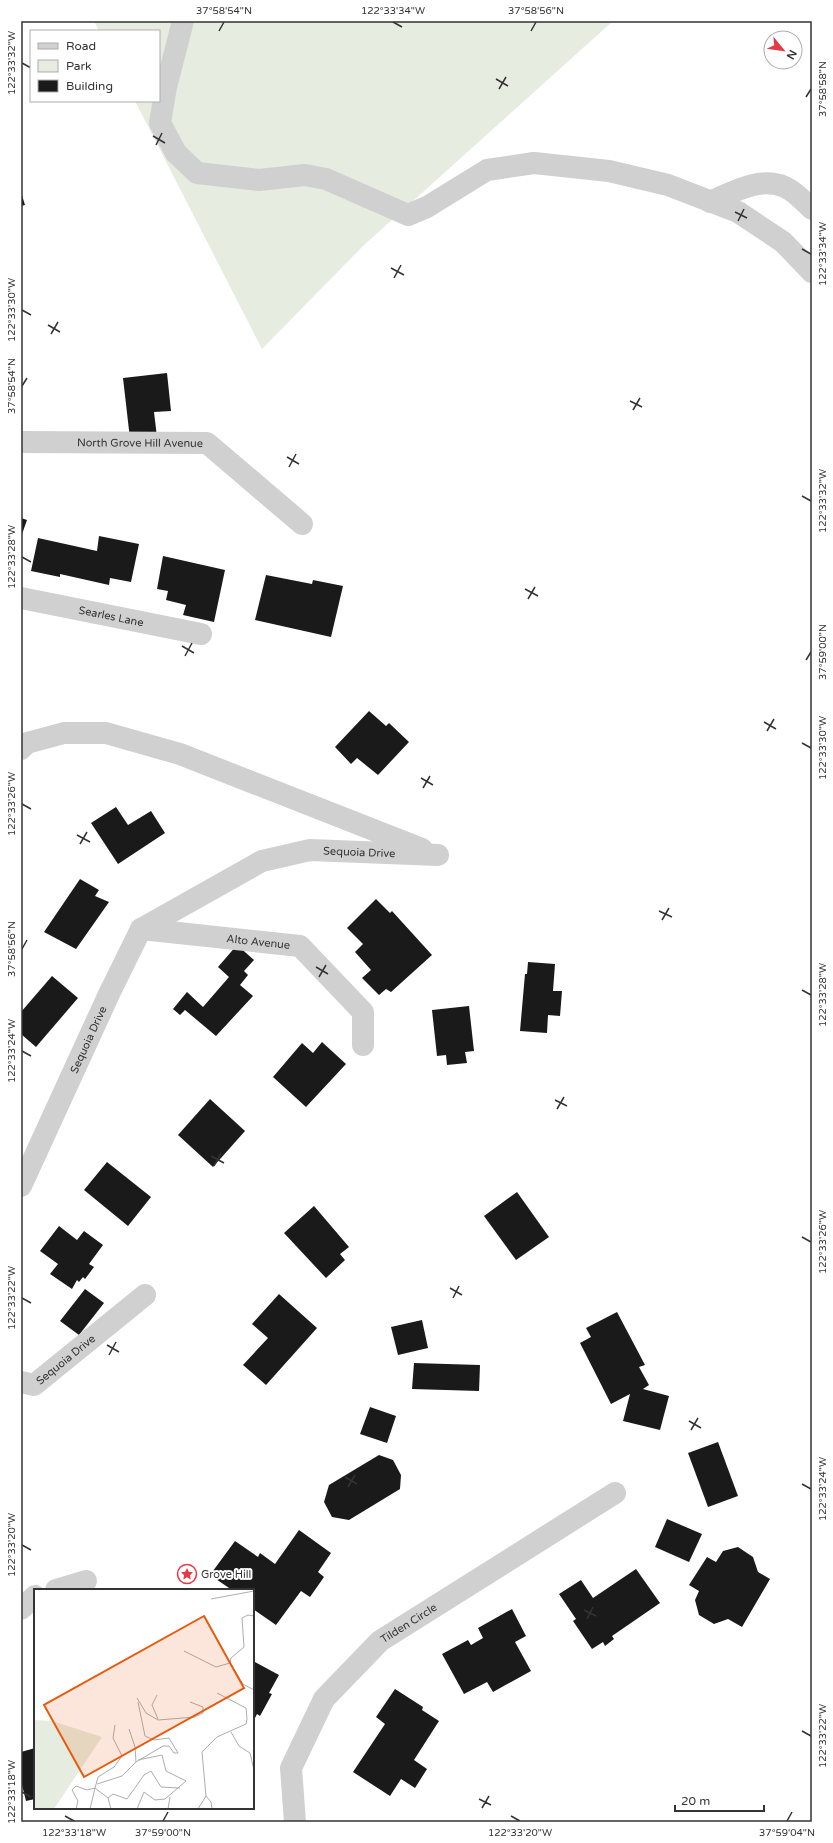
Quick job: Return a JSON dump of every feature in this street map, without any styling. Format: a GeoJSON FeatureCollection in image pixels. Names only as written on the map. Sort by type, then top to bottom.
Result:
{"type":"FeatureCollection","features":[{"type":"Feature","properties":{"kind":"street"},"geometry":{"type":"LineString","coordinates":[[183,21],[166,87],[160,123],[176,153],[197,173],[259,180],[305,176],[326,179],[408,215],[427,207],[487,170],[534,163],[609,170],[668,185],[738,212],[783,242],[812,272]]}},
{"type":"Feature","properties":{"kind":"street"},"geometry":{"type":"LineString","coordinates":[[710,202],[744,187],[758,184],[772,184],[785,187],[798,195],[812,210]]}},
{"type":"Feature","properties":{"kind":"street","name":"North Grove Hill Avenue"},"geometry":{"type":"LineString","coordinates":[[21,442],[207,443],[302,524]]}},
{"type":"Feature","properties":{"kind":"street","name":"Searles Lane"},"geometry":{"type":"LineString","coordinates":[[21,598],[201,634]]}},
{"type":"Feature","properties":{"kind":"street","name":"Sequoia Drive"},"geometry":{"type":"LineString","coordinates":[[21,749],[27,743],[64,733],[106,733],[180,754],[438,855],[310,850],[262,861],[141,929],[109,994],[21,1186]]}},
{"type":"Feature","properties":{"kind":"street","name":"Alto Avenue"},"geometry":{"type":"LineString","coordinates":[[141,929],[300,946],[363,1012],[363,1045]]}},
{"type":"Feature","properties":{"kind":"street","name":"Sequoia Drive"},"geometry":{"type":"LineString","coordinates":[[21,1382],[34,1385],[145,1295]]}},
{"type":"Feature","properties":{"kind":"street","name":"Tilden Circle"},"geometry":{"type":"LineString","coordinates":[[295,1822],[291,1768],[324,1699],[380,1641],[615,1493]]}},
{"type":"Feature","properties":{"kind":"street"},"geometry":{"type":"LineString","coordinates":[[59,1589],[86,1581]]}},
{"type":"Feature","properties":{"kind":"street"},"geometry":{"type":"LineString","coordinates":[[21,1609],[34,1597]]}},
{"type":"Feature","properties":{"kind":"green space"},"geometry":{"type":"Polygon","coordinates":[[[94,21],[613,21],[364,245],[262,349],[136,102],[160,102],[160,30],[98,30],[94,21]]]}},
{"type":"Feature","properties":{"kind":"building"},"geometry":{"type":"Polygon","coordinates":[[[21,192],[25,205],[21,206],[21,192]]]}},
{"type":"Feature","properties":{"kind":"building"},"geometry":{"type":"Polygon","coordinates":[[[167,373],[171,411],[154,412],[157,437],[130,439],[123,378],[167,373]]]}},
{"type":"Feature","properties":{"kind":"building"},"geometry":{"type":"Polygon","coordinates":[[[21,518],[27,520],[21,537],[21,518]]]}},
{"type":"Feature","properties":{"kind":"building"},"geometry":{"type":"Polygon","coordinates":[[[99,536],[139,544],[131,582],[110,578],[109,585],[60,574],[60,577],[31,571],[38,538],[97,551],[99,536]]]}},
{"type":"Feature","properties":{"kind":"building"},"geometry":{"type":"Polygon","coordinates":[[[163,556],[225,570],[214,622],[183,615],[186,605],[166,600],[168,591],[157,589],[163,556]]]}},
{"type":"Feature","properties":{"kind":"building"},"geometry":{"type":"Polygon","coordinates":[[[266,575],[312,584],[313,580],[343,586],[331,637],[255,620],[266,575]]]}},
{"type":"Feature","properties":{"kind":"building"},"geometry":{"type":"Polygon","coordinates":[[[369,711],[386,726],[389,723],[409,742],[378,775],[357,758],[351,764],[335,747],[369,711]]]}},
{"type":"Feature","properties":{"kind":"building"},"geometry":{"type":"Polygon","coordinates":[[[116,807],[128,825],[151,811],[165,833],[118,864],[91,823],[116,807]]]}},
{"type":"Feature","properties":{"kind":"building"},"geometry":{"type":"Polygon","coordinates":[[[80,879],[99,890],[95,896],[109,902],[76,949],[44,932],[80,879]]]}},
{"type":"Feature","properties":{"kind":"building"},"geometry":{"type":"Polygon","coordinates":[[[376,899],[390,913],[392,911],[432,955],[391,992],[386,989],[379,995],[362,978],[371,970],[355,952],[363,944],[347,928],[376,899]]]}},
{"type":"Feature","properties":{"kind":"building"},"geometry":{"type":"Polygon","coordinates":[[[237,945],[254,960],[244,971],[248,975],[240,985],[253,996],[216,1036],[185,1010],[180,1015],[173,1009],[187,992],[203,1007],[229,977],[218,967],[237,945]]]}},
{"type":"Feature","properties":{"kind":"building"},"geometry":{"type":"Polygon","coordinates":[[[528,962],[555,964],[553,991],[562,991],[560,1016],[548,1015],[547,1033],[520,1031],[525,974],[527,974],[528,962]]]}},
{"type":"Feature","properties":{"kind":"building"},"geometry":{"type":"Polygon","coordinates":[[[52,976],[78,998],[36,1047],[21,1034],[21,1012],[52,976]]]}},
{"type":"Feature","properties":{"kind":"building"},"geometry":{"type":"Polygon","coordinates":[[[469,1006],[474,1051],[465,1052],[467,1063],[447,1065],[446,1055],[437,1056],[432,1010],[469,1006]]]}},
{"type":"Feature","properties":{"kind":"building"},"geometry":{"type":"Polygon","coordinates":[[[322,1042],[346,1064],[306,1107],[273,1077],[302,1043],[313,1053],[322,1042]]]}},
{"type":"Feature","properties":{"kind":"building"},"geometry":{"type":"Polygon","coordinates":[[[210,1099],[245,1131],[213,1167],[178,1135],[210,1099]]]}},
{"type":"Feature","properties":{"kind":"building"},"geometry":{"type":"Polygon","coordinates":[[[107,1162],[151,1197],[128,1226],[84,1190],[107,1162]]]}},
{"type":"Feature","properties":{"kind":"building"},"geometry":{"type":"Polygon","coordinates":[[[517,1192],[549,1237],[516,1260],[484,1216],[517,1192]]]}},
{"type":"Feature","properties":{"kind":"building"},"geometry":{"type":"Polygon","coordinates":[[[314,1206],[349,1247],[340,1254],[345,1260],[326,1278],[284,1233],[314,1206]]]}},
{"type":"Feature","properties":{"kind":"building"},"geometry":{"type":"Polygon","coordinates":[[[59,1226],[77,1240],[84,1231],[103,1245],[89,1264],[94,1267],[85,1279],[83,1277],[79,1282],[77,1280],[72,1289],[50,1274],[58,1264],[40,1251],[59,1226]]]}},
{"type":"Feature","properties":{"kind":"building"},"geometry":{"type":"Polygon","coordinates":[[[85,1289],[104,1303],[79,1335],[60,1321],[85,1289]]]}},
{"type":"Feature","properties":{"kind":"building"},"geometry":{"type":"Polygon","coordinates":[[[279,1294],[317,1328],[266,1385],[243,1365],[268,1338],[252,1324],[279,1294]]]}},
{"type":"Feature","properties":{"kind":"building"},"geometry":{"type":"Polygon","coordinates":[[[617,1312],[645,1365],[639,1367],[649,1385],[643,1389],[669,1396],[660,1430],[623,1421],[630,1394],[611,1404],[580,1343],[591,1337],[586,1328],[617,1312]]]}},
{"type":"Feature","properties":{"kind":"building"},"geometry":{"type":"Polygon","coordinates":[[[422,1320],[428,1348],[398,1355],[391,1327],[422,1320]]]}},
{"type":"Feature","properties":{"kind":"building"},"geometry":{"type":"Polygon","coordinates":[[[414,1363],[480,1365],[479,1391],[412,1389],[414,1363]]]}},
{"type":"Feature","properties":{"kind":"building"},"geometry":{"type":"Polygon","coordinates":[[[370,1407],[396,1416],[387,1443],[360,1434],[370,1407]]]}},
{"type":"Feature","properties":{"kind":"building"},"geometry":{"type":"Polygon","coordinates":[[[718,1442],[738,1496],[708,1507],[688,1453],[718,1442]]]}},
{"type":"Feature","properties":{"kind":"building"},"geometry":{"type":"Polygon","coordinates":[[[379,1455],[393,1460],[401,1475],[400,1489],[349,1520],[332,1517],[324,1502],[329,1485],[379,1455]]]}},
{"type":"Feature","properties":{"kind":"building"},"geometry":{"type":"Polygon","coordinates":[[[667,1519],[702,1534],[689,1562],[655,1547],[667,1519]]]}},
{"type":"Feature","properties":{"kind":"building"},"geometry":{"type":"Polygon","coordinates":[[[299,1530],[331,1553],[318,1572],[324,1577],[310,1597],[301,1591],[276,1625],[254,1610],[254,1589],[231,1589],[210,1575],[235,1541],[258,1557],[260,1553],[275,1564],[299,1530]]]}},
{"type":"Feature","properties":{"kind":"building"},"geometry":{"type":"Polygon","coordinates":[[[738,1547],[753,1557],[758,1572],[770,1579],[742,1627],[728,1619],[714,1624],[699,1615],[695,1600],[699,1591],[689,1585],[707,1557],[716,1562],[723,1551],[738,1547]]]}},
{"type":"Feature","properties":{"kind":"building"},"geometry":{"type":"Polygon","coordinates":[[[636,1569],[660,1603],[612,1636],[614,1639],[605,1646],[603,1642],[592,1649],[573,1621],[576,1619],[559,1594],[581,1580],[593,1598],[636,1569]]]}},
{"type":"Feature","properties":{"kind":"building"},"geometry":{"type":"Polygon","coordinates":[[[512,1609],[526,1636],[515,1642],[531,1671],[493,1692],[487,1682],[464,1694],[442,1654],[468,1640],[471,1645],[483,1638],[478,1628],[512,1609]]]}},
{"type":"Feature","properties":{"kind":"building"},"geometry":{"type":"Polygon","coordinates":[[[254,1662],[279,1675],[269,1693],[272,1694],[260,1716],[257,1714],[254,1720],[254,1662]]]}},
{"type":"Feature","properties":{"kind":"building"},"geometry":{"type":"Polygon","coordinates":[[[395,1689],[423,1707],[422,1710],[439,1721],[414,1760],[427,1769],[415,1788],[401,1779],[390,1796],[353,1772],[385,1724],[376,1717],[395,1689]]]}},
{"type":"Feature","properties":{"kind":"building"},"geometry":{"type":"Polygon","coordinates":[[[34,1748],[34,1799],[26,1801],[21,1781],[21,1752],[34,1748]]]}},
{"type":"Feature","properties":{"kind":"place","name":"Grove Hill"},"geometry":{"type":"Point","coordinates":[187,1574]}}]}
